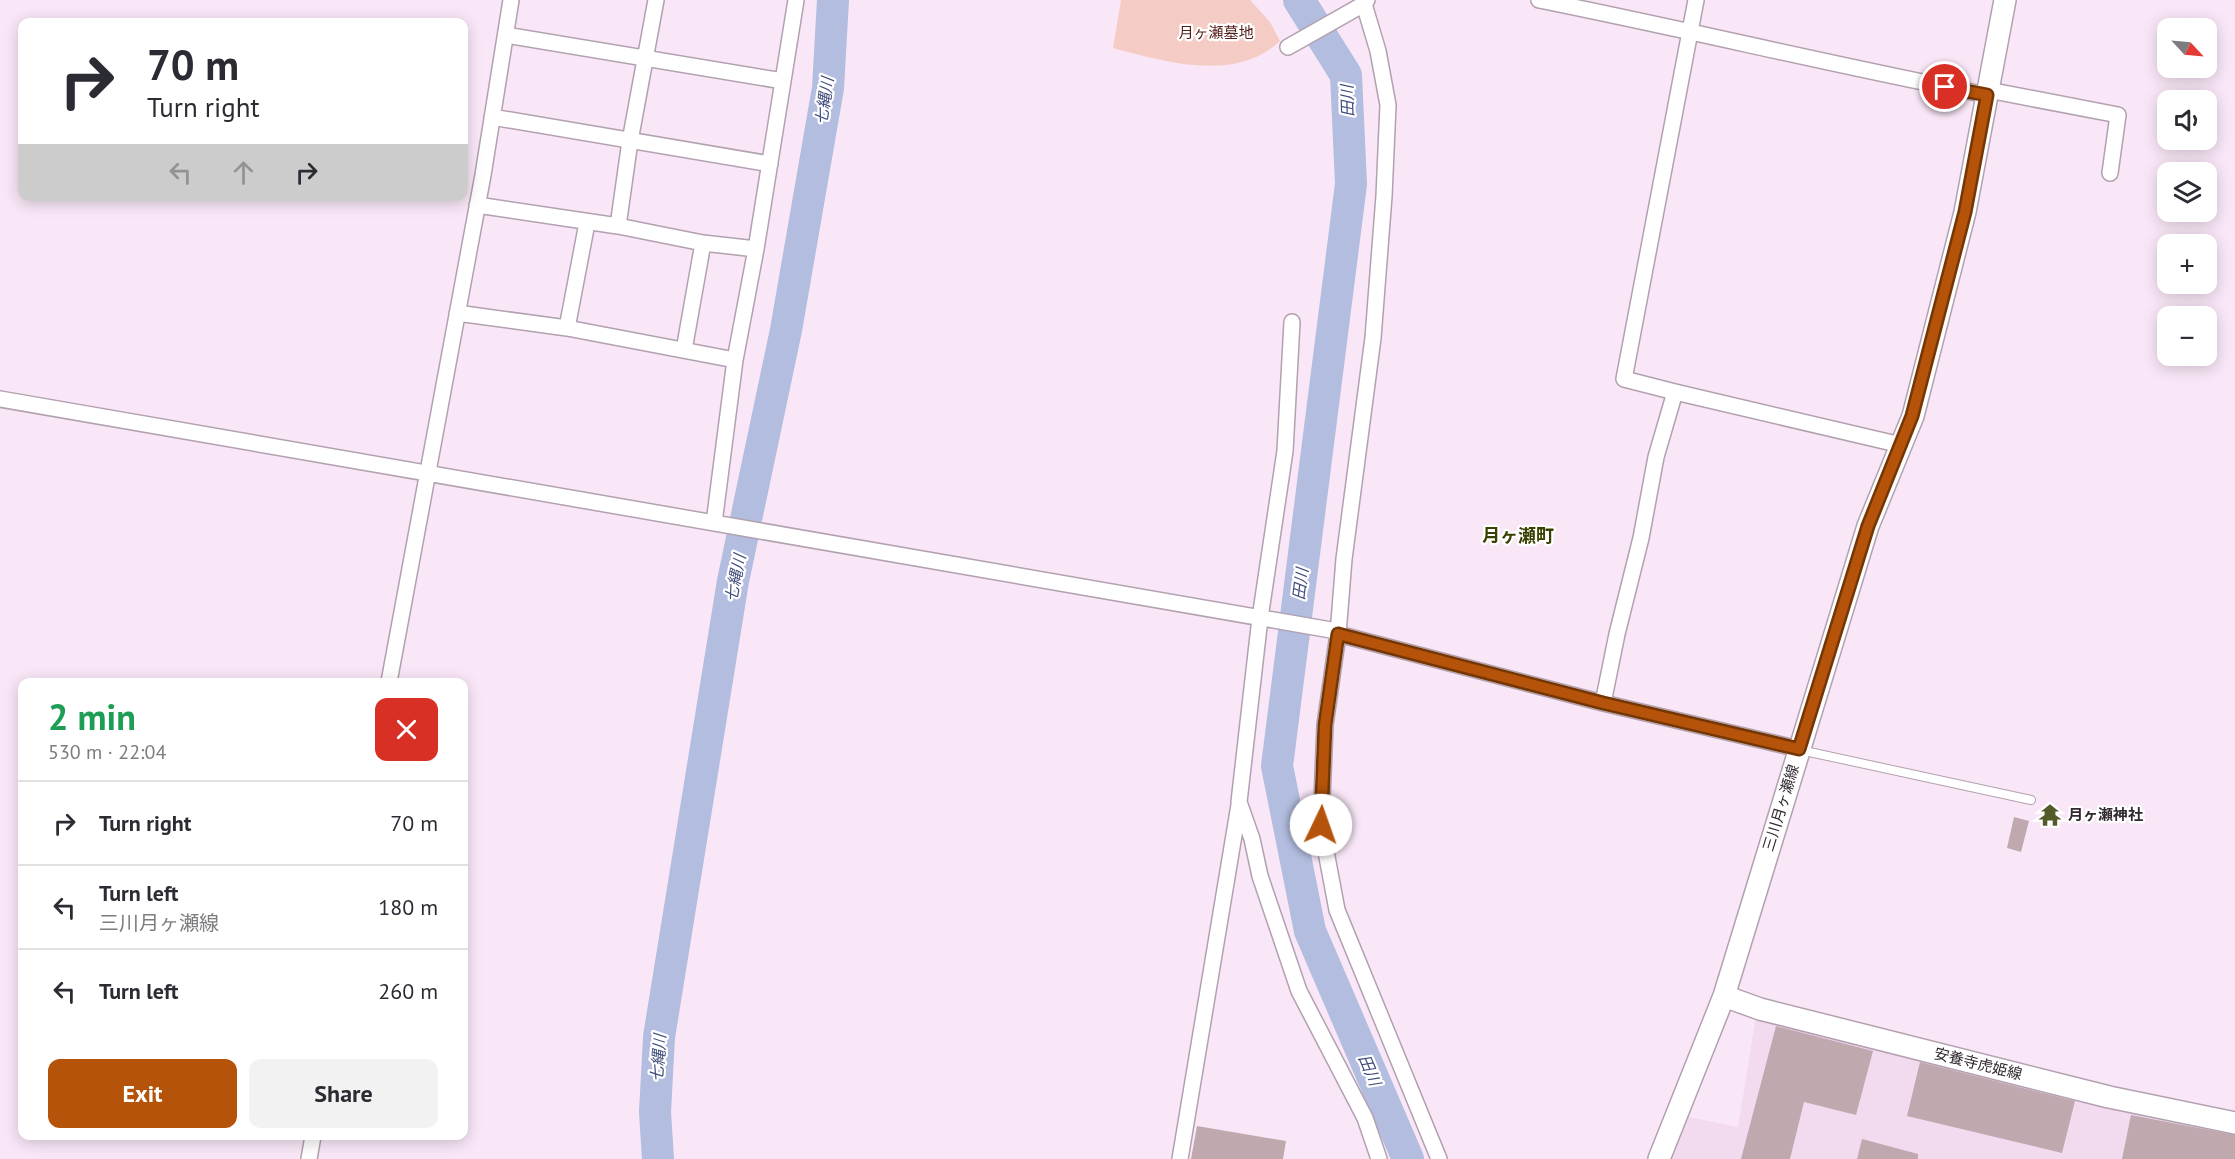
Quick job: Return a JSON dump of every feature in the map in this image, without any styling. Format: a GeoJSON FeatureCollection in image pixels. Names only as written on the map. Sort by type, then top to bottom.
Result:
{"type":"FeatureCollection","features":[{"type":"Feature","properties":{"kind":"main road","name":"三川月ヶ瀬線"},"geometry":{"type":"LineString","coordinates":[[1659,1159],[1724,996],[1868,526],[1912,416],[1962,223],[2005,0]]}},
{"type":"Feature","properties":{"kind":"main road","name":"安養寺虎姫線"},"geometry":{"type":"LineString","coordinates":[[1724,996],[1760,1009],[2109,1097],[2235,1123]]}},
{"type":"Feature","properties":{"kind":"street"},"geometry":{"type":"LineString","coordinates":[[390,678],[477,205],[511,0]]}},
{"type":"Feature","properties":{"kind":"street"},"geometry":{"type":"LineString","coordinates":[[618,226],[630,141],[656,0]]}},
{"type":"Feature","properties":{"kind":"street"},"geometry":{"type":"LineString","coordinates":[[716,523],[735,360],[756,249],[796,0]]}},
{"type":"Feature","properties":{"kind":"street"},"geometry":{"type":"LineString","coordinates":[[1539,0],[1690,30],[1796,56],[2118,115],[2110,173]]}},
{"type":"Feature","properties":{"kind":"street"},"geometry":{"type":"LineString","coordinates":[[1696,0],[1624,379],[1901,445]]}},
{"type":"Feature","properties":{"kind":"street"},"geometry":{"type":"LineString","coordinates":[[1291,46],[1363,4],[1378,51],[1388,105],[1384,196],[1373,338],[1334,632],[1325,725],[1321,825],[1337,910],[1439,1159]]}},
{"type":"Feature","properties":{"kind":"street"},"geometry":{"type":"LineString","coordinates":[[506,34],[783,81]]}},
{"type":"Feature","properties":{"kind":"street"},"geometry":{"type":"LineString","coordinates":[[492,117],[770,164]]}},
{"type":"Feature","properties":{"kind":"street"},"geometry":{"type":"LineString","coordinates":[[477,205],[618,226],[703,243],[756,249]]}},
{"type":"Feature","properties":{"kind":"street"},"geometry":{"type":"LineString","coordinates":[[567,328],[587,223]]}},
{"type":"Feature","properties":{"kind":"street"},"geometry":{"type":"LineString","coordinates":[[684,350],[703,243]]}},
{"type":"Feature","properties":{"kind":"street"},"geometry":{"type":"LineString","coordinates":[[457,314],[567,328],[735,360]]}},
{"type":"Feature","properties":{"kind":"street"},"geometry":{"type":"LineString","coordinates":[[1180,1159],[1239,802],[1285,451],[1292,322]]}},
{"type":"Feature","properties":{"kind":"street"},"geometry":{"type":"LineString","coordinates":[[1603,703],[1617,634],[1641,538],[1656,458],[1675,392]]}},
{"type":"Feature","properties":{"kind":"street"},"geometry":{"type":"LineString","coordinates":[[0,399],[1263,618],[1334,632],[1603,703],[1799,749]]}},
{"type":"Feature","properties":{"kind":"street"},"geometry":{"type":"LineString","coordinates":[[1239,802],[1252,839],[1260,876],[1299,991],[1365,1118],[1379,1159]]}},
{"type":"Feature","properties":{"kind":"street"},"geometry":{"type":"LineString","coordinates":[[309,1159],[312,1140]]}},
{"type":"Feature","properties":{"kind":"lane"},"geometry":{"type":"LineString","coordinates":[[1799,749],[2031,800]]}},
{"type":"Feature","properties":{"kind":"shaded area"},"geometry":{"type":"Polygon","coordinates":[[[1759,1012],[2235,1125],[2235,1159],[1665,1159],[1684,1116],[1738,1127],[1755,1022],[1759,1012]]]}},
{"type":"Feature","properties":{"kind":"green space","name":"月ヶ瀬墓地"},"geometry":{"type":"Polygon","coordinates":[[[1121,0],[1250,0],[1270,22],[1280,41],[1262,54],[1243,62],[1200,66],[1155,59],[1113,48],[1121,0]]]}},
{"type":"Feature","properties":{"kind":"building"},"geometry":{"type":"Polygon","coordinates":[[[2014,817],[2029,821],[2021,852],[2007,848],[2014,817]]]}},
{"type":"Feature","properties":{"kind":"building"},"geometry":{"type":"Polygon","coordinates":[[[1776,1026],[1873,1051],[1856,1115],[1804,1102],[1790,1159],[1741,1159],[1776,1026]]]}},
{"type":"Feature","properties":{"kind":"building"},"geometry":{"type":"Polygon","coordinates":[[[1920,1062],[2075,1101],[2062,1153],[1907,1116],[1920,1062]]]}},
{"type":"Feature","properties":{"kind":"building"},"geometry":{"type":"Polygon","coordinates":[[[2131,1115],[2235,1135],[2235,1159],[2122,1159],[2131,1115]]]}},
{"type":"Feature","properties":{"kind":"building"},"geometry":{"type":"Polygon","coordinates":[[[1197,1126],[1286,1141],[1283,1159],[1191,1159],[1197,1126]]]}},
{"type":"Feature","properties":{"kind":"building"},"geometry":{"type":"Polygon","coordinates":[[[1862,1139],[1918,1154],[1918,1159],[1857,1159],[1862,1139]]]}},
{"type":"Feature","properties":{"kind":"waterway","name":"七縄川"},"geometry":{"type":"LineString","coordinates":[[658,1159],[655,1112],[659,1037],[733,581],[786,330],[828,88],[833,0]]}},
{"type":"Feature","properties":{"kind":"waterway","name":"田川"},"geometry":{"type":"LineString","coordinates":[[1299,0],[1346,75],[1351,184],[1277,766],[1310,931],[1408,1159]]}},
{"type":"Feature","properties":{"kind":"place","name":"月ヶ瀬神社"},"geometry":{"type":"Point","coordinates":[2050,815]}},
{"type":"Feature","properties":{"kind":"district","name":"月ヶ瀬町"},"geometry":{"type":"Point","coordinates":[1518,536]}},
{"type":"Feature","properties":{"kind":"route"},"geometry":{"type":"LineString","coordinates":[[1321,825],[1325,725],[1338,634],[1603,703],[1799,749],[1868,526],[1912,416],[1965,212],[1987,95],[1945,87]]}}]}
